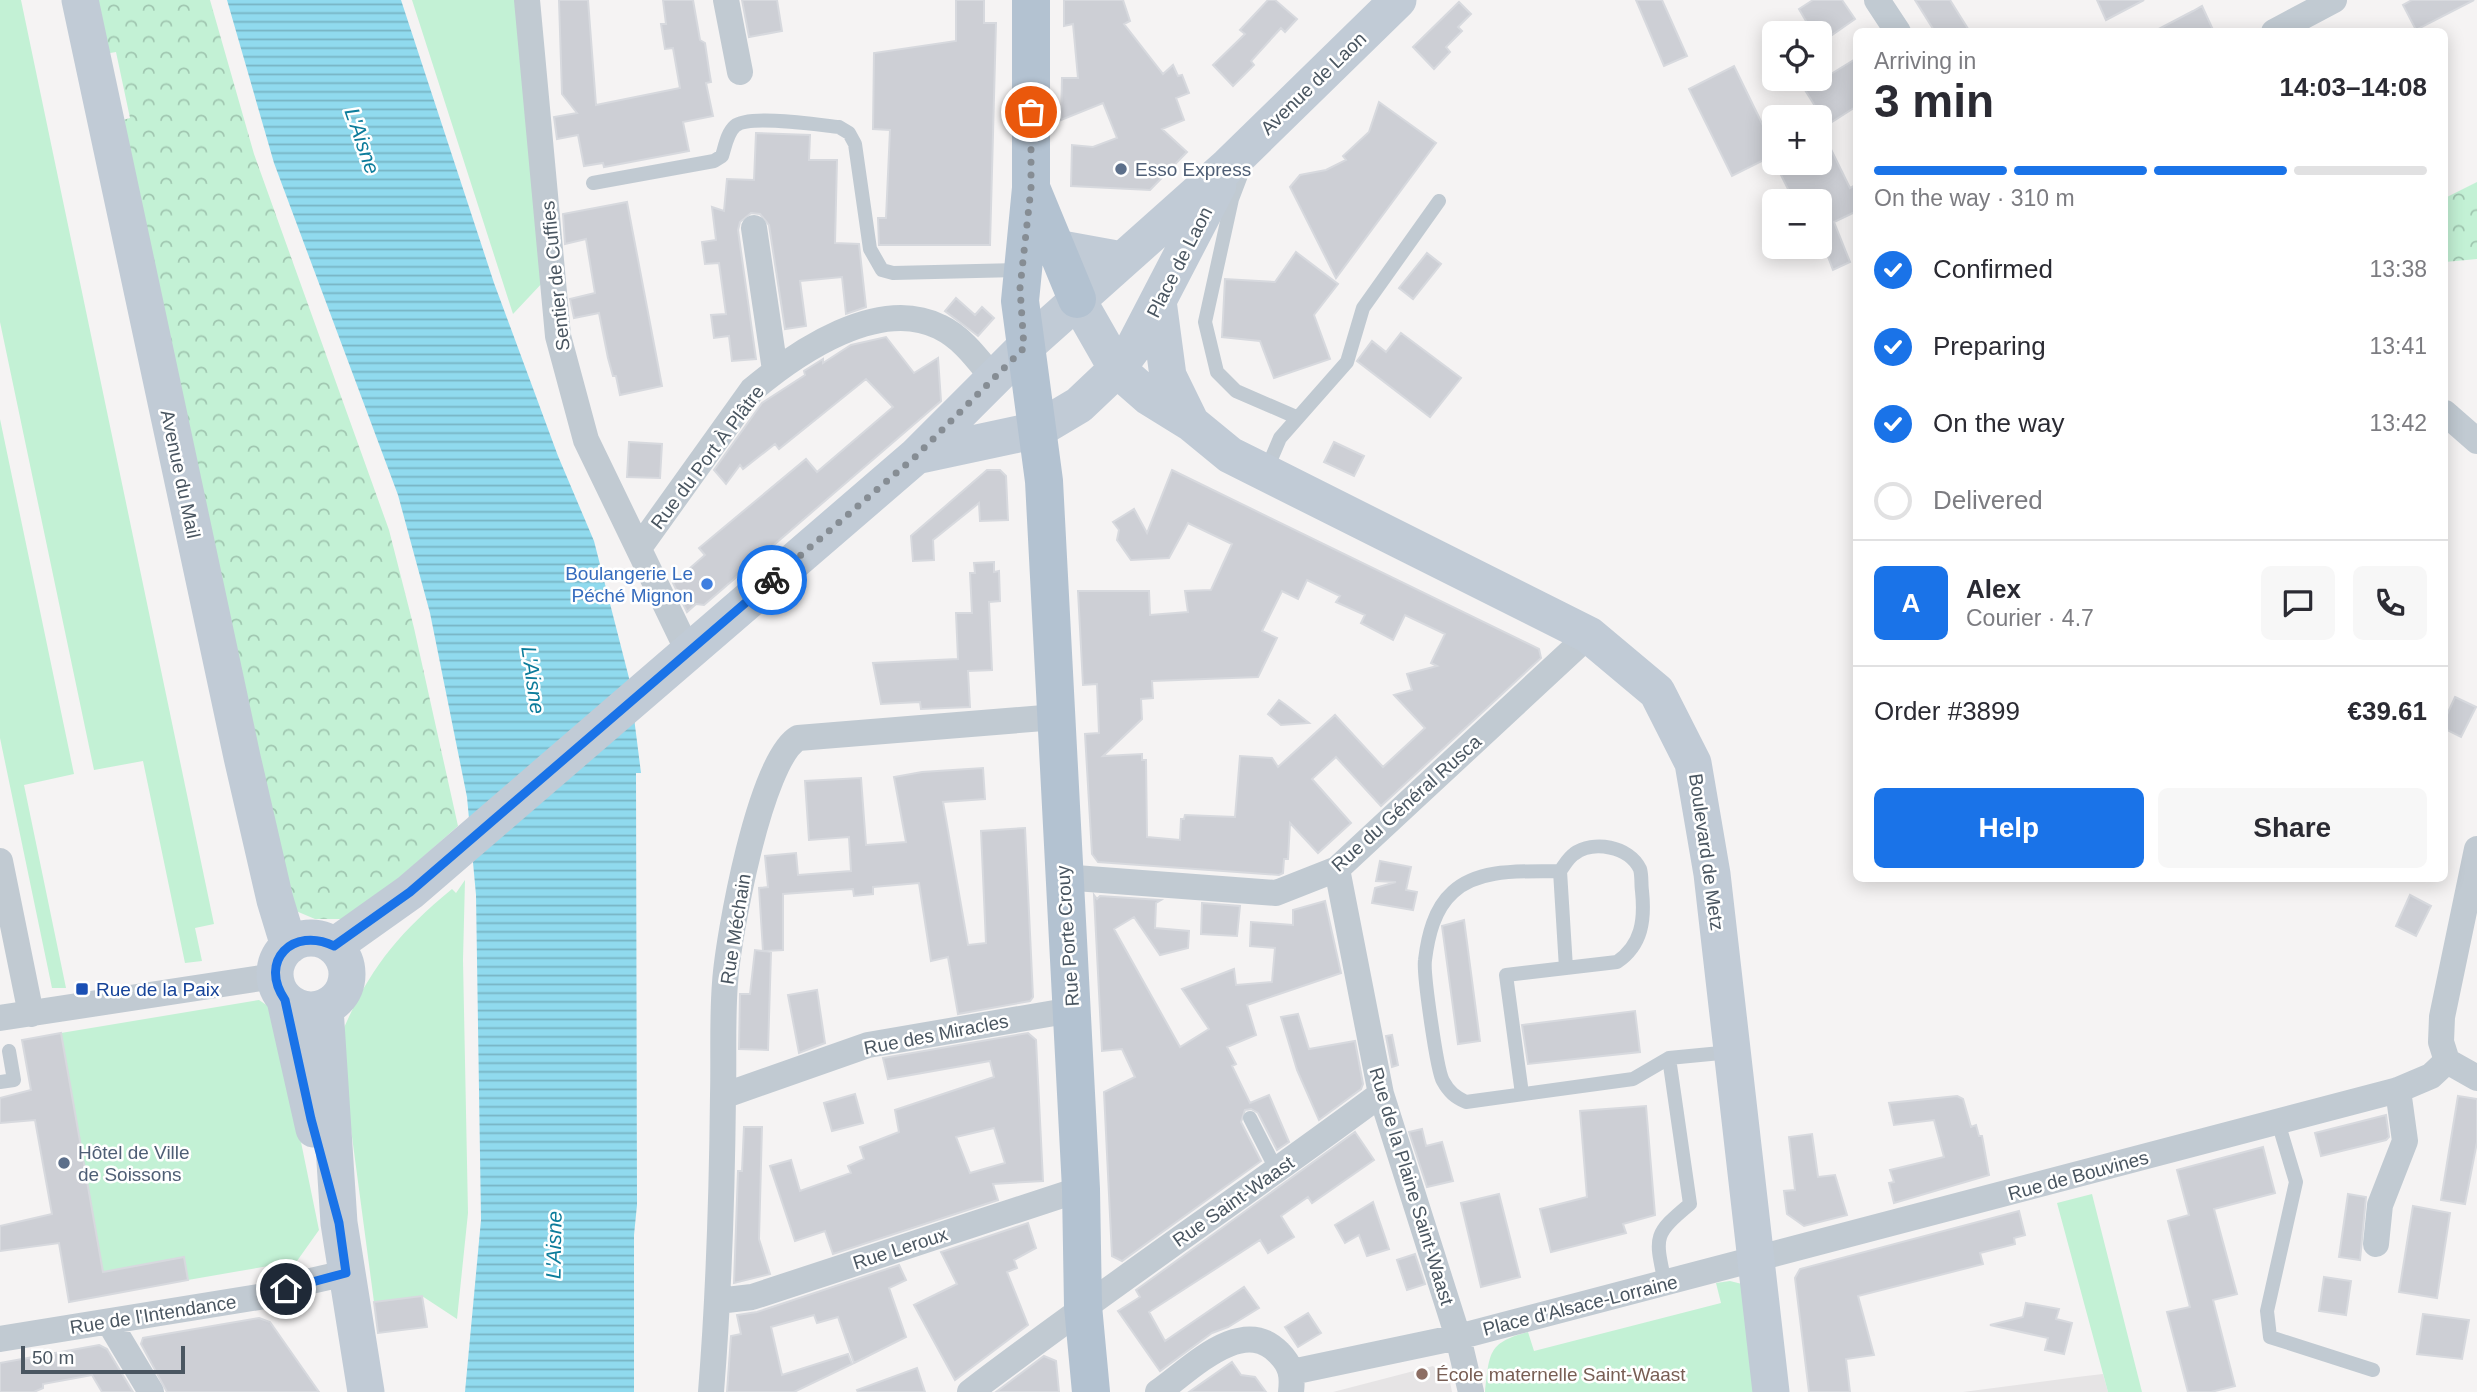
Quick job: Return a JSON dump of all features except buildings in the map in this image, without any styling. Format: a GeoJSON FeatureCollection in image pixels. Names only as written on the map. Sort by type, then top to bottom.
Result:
{"type":"FeatureCollection","features":[{"type":"Feature","properties":{"kind":"main road","name":"Avenue du Mail"},"geometry":{"type":"LineString","coordinates":[[80,0],[275,900],[283,974],[311,1119],[339,1223]]}},
{"type":"Feature","properties":{"kind":"main road"},"geometry":{"type":"LineString","coordinates":[[1031,0],[1031,188],[1020,301],[1024,348],[1037,430]]}},
{"type":"Feature","properties":{"kind":"main road","name":"Avenue de Laon"},"geometry":{"type":"LineString","coordinates":[[1228,166],[1398,0]]}},
{"type":"Feature","properties":{"kind":"main road","name":"Place de Laon"},"geometry":{"type":"LineString","coordinates":[[916,456],[1024,348],[1228,166]]}},
{"type":"Feature","properties":{"kind":"main road","name":"Place de Laon"},"geometry":{"type":"LineString","coordinates":[[916,456],[1037,430],[1079,405],[1117,369],[1135,345],[1228,166]]}},
{"type":"Feature","properties":{"kind":"main road"},"geometry":{"type":"LineString","coordinates":[[1031,188],[1077,299],[1117,369],[1149,397],[1191,423]]}},
{"type":"Feature","properties":{"kind":"main road"},"geometry":{"type":"LineString","coordinates":[[1056,248],[1122,260]]}},
{"type":"Feature","properties":{"kind":"main road"},"geometry":{"type":"LineString","coordinates":[[1158,301],[1168,376],[1191,423]]}},
{"type":"Feature","properties":{"kind":"main road","name":"Boulevard de Metz"},"geometry":{"type":"LineString","coordinates":[[1191,423],[1230,455],[1589,635],[1657,692],[1693,763],[1712,874],[1771,1392]]}},
{"type":"Feature","properties":{"kind":"main road","name":"Rue Porte Crouy"},"geometry":{"type":"LineString","coordinates":[[1037,430],[1044,481],[1062,877],[1081,1189],[1083,1306],[1091,1392]]}},
{"type":"Feature","properties":{"kind":"main road"},"geometry":{"type":"LineString","coordinates":[[341,960],[319,939],[303,939],[283,974],[304,1009],[325,1008],[341,993],[341,960],[410,892],[916,456]]}},
{"type":"Feature","properties":{"kind":"main road"},"geometry":{"type":"LineString","coordinates":[[325,1008],[339,1223],[366,1392]]}},
{"type":"Feature","properties":{"kind":"street","name":"Sentier de Cuffies"},"geometry":{"type":"LineString","coordinates":[[527,0],[558,336],[586,440],[639,548],[683,658]]}},
{"type":"Feature","properties":{"kind":"street"},"geometry":{"type":"LineString","coordinates":[[726,0],[740,72]]}},
{"type":"Feature","properties":{"kind":"street"},"geometry":{"type":"LineString","coordinates":[[1877,0],[1895,28]]}},
{"type":"Feature","properties":{"kind":"street"},"geometry":{"type":"LineString","coordinates":[[2282,28],[2334,0]]}},
{"type":"Feature","properties":{"kind":"street"},"geometry":{"type":"LineString","coordinates":[[754,228],[775,370]]}},
{"type":"Feature","properties":{"kind":"street","name":"Rue du Port À Plâtre"},"geometry":{"type":"LineString","coordinates":[[639,548],[752,390],[775,370],[850,327],[877,321],[915,320],[939,326],[961,341],[994,379]]}},
{"type":"Feature","properties":{"kind":"street"},"geometry":{"type":"LineString","coordinates":[[2448,416],[2477,441]]}},
{"type":"Feature","properties":{"kind":"street","name":"Rue du Général Rusca"},"geometry":{"type":"LineString","coordinates":[[1062,877],[1276,893],[1337,869],[1589,635]]}},
{"type":"Feature","properties":{"kind":"street","name":"Rue Méchain"},"geometry":{"type":"LineString","coordinates":[[710,1392],[718,1301],[724,983],[742,873],[765,798],[790,742],[798,738],[1056,717]]}},
{"type":"Feature","properties":{"kind":"street"},"geometry":{"type":"LineString","coordinates":[[2477,849],[2442,1017],[2441,1042],[2447,1061],[2477,1078]]}},
{"type":"Feature","properties":{"kind":"street"},"geometry":{"type":"LineString","coordinates":[[0,861],[32,1014]]}},
{"type":"Feature","properties":{"kind":"street","name":"Rue de la Plaine Saint-Waast"},"geometry":{"type":"LineString","coordinates":[[1337,869],[1381,1094],[1458,1337]]}},
{"type":"Feature","properties":{"kind":"street"},"geometry":{"type":"LineString","coordinates":[[0,1018],[283,974]]}},
{"type":"Feature","properties":{"kind":"street","name":"Rue des Miracles"},"geometry":{"type":"LineString","coordinates":[[723,1096],[868,1045],[1072,1010]]}},
{"type":"Feature","properties":{"kind":"street"},"geometry":{"type":"LineString","coordinates":[[2376,1244],[2380,1205],[2405,1141],[2407,1088],[2439,1071],[2447,1061]]}},
{"type":"Feature","properties":{"kind":"street","name":"Rue de Bouvines"},"geometry":{"type":"LineString","coordinates":[[1757,1260],[2407,1088]]}},
{"type":"Feature","properties":{"kind":"street","name":"Rue Saint-Waast"},"geometry":{"type":"LineString","coordinates":[[970,1392],[1083,1306],[1278,1171],[1381,1094]]}},
{"type":"Feature","properties":{"kind":"street","name":"Rue Leroux"},"geometry":{"type":"LineString","coordinates":[[718,1301],[752,1297],[1081,1189]]}},
{"type":"Feature","properties":{"kind":"street","name":"Place d'Alsace-Lorraine"},"geometry":{"type":"LineString","coordinates":[[1471,1392],[1458,1337],[1757,1260]]}},
{"type":"Feature","properties":{"kind":"street","name":"Rue de l'Intendance"},"geometry":{"type":"LineString","coordinates":[[0,1339],[271,1295],[302,1283],[346,1273]]}},
{"type":"Feature","properties":{"kind":"street"},"geometry":{"type":"LineString","coordinates":[[109,1322],[151,1392]]}},
{"type":"Feature","properties":{"kind":"street"},"geometry":{"type":"LineString","coordinates":[[1158,1392],[1227,1344],[1243,1338],[1258,1338],[1274,1347],[1292,1382],[1458,1337]]}},
{"type":"Feature","properties":{"kind":"lane"},"geometry":{"type":"LineString","coordinates":[[593,183],[714,161],[722,156],[731,130],[737,123],[757,121],[839,127],[849,133],[855,144],[870,249],[882,270],[893,273],[1022,270]]}},
{"type":"Feature","properties":{"kind":"lane"},"geometry":{"type":"LineString","coordinates":[[1254,141],[1232,199],[1205,321],[1217,372],[1236,391],[1296,417]]}},
{"type":"Feature","properties":{"kind":"lane"},"geometry":{"type":"LineString","coordinates":[[1265,472],[1280,438],[1347,362],[1363,308],[1439,201]]}},
{"type":"Feature","properties":{"kind":"lane"},"geometry":{"type":"LineString","coordinates":[[1522,1094],[1506,975],[1566,968],[1617,962],[1630,953],[1640,937],[1643,905],[1640,870],[1629,856],[1616,848],[1591,846],[1573,855],[1560,871],[1566,968]]}},
{"type":"Feature","properties":{"kind":"lane"},"geometry":{"type":"LineString","coordinates":[[1560,871],[1509,872],[1476,878],[1452,892],[1432,921],[1424,964],[1441,1079],[1454,1097],[1466,1102],[1633,1079],[1669,1058],[1732,1052]]}},
{"type":"Feature","properties":{"kind":"lane"},"geometry":{"type":"LineString","coordinates":[[0,1082],[14,1080],[9,1051]]}},
{"type":"Feature","properties":{"kind":"lane"},"geometry":{"type":"LineString","coordinates":[[1665,1283],[1657,1246],[1663,1227],[1690,1204],[1669,1058]]}},
{"type":"Feature","properties":{"kind":"lane"},"geometry":{"type":"LineString","coordinates":[[1250,1118],[1278,1171]]}},
{"type":"Feature","properties":{"kind":"lane"},"geometry":{"type":"LineString","coordinates":[[2278,1122],[2296,1182],[2267,1311],[2270,1336],[2373,1370]]}},
{"type":"Feature","properties":{"kind":"shaded area","name":"École maternelle Saint-Waast"},"geometry":{"type":"Polygon","coordinates":[[[1433,1366],[1450,1382],[1452,1392],[1333,1392],[1433,1366]]]}},
{"type":"Feature","properties":{"kind":"shaded area"},"geometry":{"type":"Polygon","coordinates":[[[2103,1374],[2108,1392],[1963,1392],[2077,1377],[2103,1374]]]}},
{"type":"Feature","properties":{"kind":"green space"},"geometry":{"type":"Polygon","coordinates":[[[0,0],[21,0],[214,924],[195,928],[202,961],[185,963],[143,761],[94,770],[0,322],[0,0]]]}},
{"type":"Feature","properties":{"kind":"green space"},"geometry":{"type":"Polygon","coordinates":[[[92,0],[210,0],[254,154],[389,530],[458,826],[381,894],[342,919],[315,919],[296,911],[285,893],[119,121],[130,118],[116,52],[104,54],[92,0]]]}},
{"type":"Feature","properties":{"kind":"green space"},"geometry":{"type":"Polygon","coordinates":[[[412,0],[518,0],[545,280],[513,314],[412,0]]]}},
{"type":"Feature","properties":{"kind":"green space"},"geometry":{"type":"Polygon","coordinates":[[[2477,182],[2477,259],[2448,262],[2448,196],[2477,182]]]}},
{"type":"Feature","properties":{"kind":"green space"},"geometry":{"type":"Polygon","coordinates":[[[0,419],[74,774],[24,785],[66,988],[52,988],[0,738],[0,419]]]}},
{"type":"Feature","properties":{"kind":"green space"},"geometry":{"type":"Polygon","coordinates":[[[465,880],[463,960],[468,1213],[457,1319],[422,1296],[374,1302],[339,1039],[361,993],[385,956],[414,923],[452,889],[456,893],[465,880]]]}},
{"type":"Feature","properties":{"kind":"green space"},"geometry":{"type":"Polygon","coordinates":[[[259,1000],[274,1010],[319,1230],[297,1261],[188,1280],[184,1258],[103,1272],[61,1033],[259,1000]]]}},
{"type":"Feature","properties":{"kind":"green space"},"geometry":{"type":"Polygon","coordinates":[[[2092,1194],[2142,1392],[2108,1392],[2057,1203],[2092,1194]]]}},
{"type":"Feature","properties":{"kind":"green space"},"geometry":{"type":"Polygon","coordinates":[[[1730,1281],[1742,1284],[1765,1392],[1485,1392],[1493,1352],[1515,1336],[1528,1332],[1534,1351],[1721,1303],[1716,1283],[1730,1281]]]}},
{"type":"Feature","properties":{"kind":"water","name":"L'Aisne"},"geometry":{"type":"Polygon","coordinates":[[[227,0],[401,0],[494,283],[558,456],[594,541],[629,678],[641,773],[636,773],[637,1205],[634,1235],[634,1392],[465,1392],[481,1220],[476,895],[467,797],[430,613],[398,495],[274,163],[227,0]]]}},
{"type":"Feature","properties":{"kind":"way so far"},"geometry":{"type":"LineString","coordinates":[[772,580],[916,456],[1024,348],[1020,288],[1031,188],[1031,112]]}},
{"type":"Feature","properties":{"kind":"place","name":"Esso Express"},"geometry":{"type":"Point","coordinates":[1121,169]}},
{"type":"Feature","properties":{"kind":"place","name":"Boulangerie Le Péché Mignon"},"geometry":{"type":"Point","coordinates":[707,584]}},
{"type":"Feature","properties":{"kind":"place","name":"Rue de la Paix"},"geometry":{"type":"Point","coordinates":[82,989]}},
{"type":"Feature","properties":{"kind":"place","name":"Hôtel de Ville de Soissons"},"geometry":{"type":"Point","coordinates":[64,1163]}},
{"type":"Feature","properties":{"kind":"place","name":"École maternelle Saint-Waast"},"geometry":{"type":"Point","coordinates":[1422,1374]}},
{"type":"Feature","properties":{"kind":"route"},"geometry":{"type":"LineString","coordinates":[[286,1289],[346,1273],[339,1223],[311,1119],[285,1000],[278,989],[275,976],[278,959],[289,946],[303,939],[319,939],[334,946],[410,892],[772,580]]}}]}
